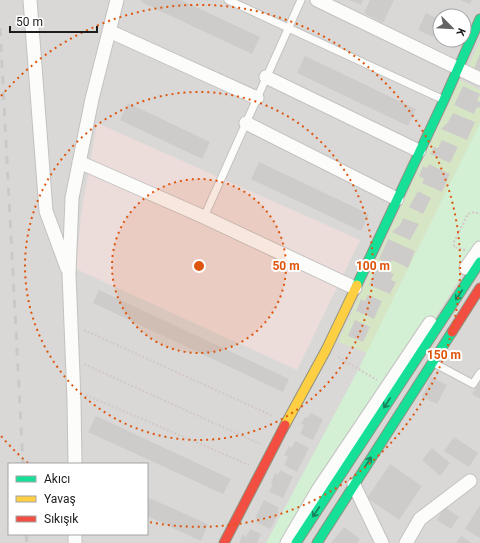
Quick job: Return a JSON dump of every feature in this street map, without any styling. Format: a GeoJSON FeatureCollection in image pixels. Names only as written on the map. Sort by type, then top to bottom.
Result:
{"type":"FeatureCollection","features":[{"type":"Feature","properties":{"kind":"main road"},"geometry":{"type":"LineString","coordinates":[[224,543],[286,422],[326,350],[444,100],[480,19]]}},
{"type":"Feature","properties":{"kind":"main road"},"geometry":{"type":"LineString","coordinates":[[296,543],[480,262]]}},
{"type":"Feature","properties":{"kind":"main road"},"geometry":{"type":"LineString","coordinates":[[317,543],[432,362],[476,303],[480,288]]}},
{"type":"Feature","properties":{"kind":"street"},"geometry":{"type":"LineString","coordinates":[[30,0],[46,211],[69,274]]}},
{"type":"Feature","properties":{"kind":"street"},"geometry":{"type":"LineString","coordinates":[[75,463],[74,390],[69,274],[72,198],[92,99],[117,0]]}},
{"type":"Feature","properties":{"kind":"street"},"geometry":{"type":"LineString","coordinates":[[317,0],[480,79]]}},
{"type":"Feature","properties":{"kind":"street"},"geometry":{"type":"LineString","coordinates":[[109,31],[257,98]]}},
{"type":"Feature","properties":{"kind":"street"},"geometry":{"type":"LineString","coordinates":[[470,58],[480,36]]}},
{"type":"Feature","properties":{"kind":"street"},"geometry":{"type":"LineString","coordinates":[[266,77],[419,151]]}},
{"type":"Feature","properties":{"kind":"street"},"geometry":{"type":"LineString","coordinates":[[246,123],[397,199]]}},
{"type":"Feature","properties":{"kind":"street"},"geometry":{"type":"LineString","coordinates":[[79,162],[204,217],[355,288]]}},
{"type":"Feature","properties":{"kind":"street"},"geometry":{"type":"LineString","coordinates":[[287,543],[318,490],[387,386],[474,249]]}},
{"type":"Feature","properties":{"kind":"street"},"geometry":{"type":"LineString","coordinates":[[406,543],[420,519],[470,481]]}},
{"type":"Feature","properties":{"kind":"street"},"geometry":{"type":"LineString","coordinates":[[354,484],[382,543]]}},
{"type":"Feature","properties":{"kind":"lane"},"geometry":{"type":"LineString","coordinates":[[228,0],[444,100]]}},
{"type":"Feature","properties":{"kind":"lane"},"geometry":{"type":"LineString","coordinates":[[204,217],[301,0]]}},
{"type":"Feature","properties":{"kind":"lane"},"geometry":{"type":"LineString","coordinates":[[432,362],[473,384],[480,373]]}},
{"type":"Feature","properties":{"kind":"path"},"geometry":{"type":"LineString","coordinates":[[474,249],[464,250],[454,247],[454,242],[468,214],[474,212],[480,214]]}},
{"type":"Feature","properties":{"kind":"path"},"geometry":{"type":"LineString","coordinates":[[71,324],[286,422]]}},
{"type":"Feature","properties":{"kind":"path"},"geometry":{"type":"LineString","coordinates":[[326,350],[387,386]]}},
{"type":"Feature","properties":{"kind":"path"},"geometry":{"type":"LineString","coordinates":[[72,358],[272,449]]}},
{"type":"Feature","properties":{"kind":"path"},"geometry":{"type":"LineString","coordinates":[[74,390],[261,470]]}},
{"type":"Feature","properties":{"kind":"shaded area"},"geometry":{"type":"Polygon","coordinates":[[[0,0],[480,0],[480,543],[0,543],[0,0]]]}},
{"type":"Feature","properties":{"kind":"shaded area"},"geometry":{"type":"Polygon","coordinates":[[[97,123],[360,240],[297,370],[76,269],[81,215],[97,123]]]}},
{"type":"Feature","properties":{"kind":"green space"},"geometry":{"type":"Polygon","coordinates":[[[480,41],[480,73],[468,67],[480,41]]]}},
{"type":"Feature","properties":{"kind":"green space"},"geometry":{"type":"Polygon","coordinates":[[[460,80],[480,90],[480,123],[367,353],[338,342],[460,80]]]}},
{"type":"Feature","properties":{"kind":"green space"},"geometry":{"type":"Polygon","coordinates":[[[480,123],[480,248],[290,543],[266,543],[358,370],[480,123]]]}},
{"type":"Feature","properties":{"kind":"building"},"geometry":{"type":"Polygon","coordinates":[[[142,0],[181,0],[260,37],[252,54],[141,2],[142,0]]]}},
{"type":"Feature","properties":{"kind":"building"},"geometry":{"type":"Polygon","coordinates":[[[349,0],[363,0],[361,5],[349,0]]]}},
{"type":"Feature","properties":{"kind":"building"},"geometry":{"type":"Polygon","coordinates":[[[370,0],[394,0],[383,23],[364,13],[370,0]]]}},
{"type":"Feature","properties":{"kind":"building"},"geometry":{"type":"Polygon","coordinates":[[[460,0],[472,0],[470,4],[460,0]]]}},
{"type":"Feature","properties":{"kind":"building"},"geometry":{"type":"Polygon","coordinates":[[[426,13],[432,16],[432,37],[418,30],[426,13]]]}},
{"type":"Feature","properties":{"kind":"building"},"geometry":{"type":"Polygon","coordinates":[[[480,54],[480,71],[474,68],[480,54]]]}},
{"type":"Feature","properties":{"kind":"building"},"geometry":{"type":"Polygon","coordinates":[[[305,56],[416,109],[408,126],[297,73],[305,56]]]}},
{"type":"Feature","properties":{"kind":"building"},"geometry":{"type":"Polygon","coordinates":[[[463,86],[480,94],[477,100],[480,102],[480,108],[477,107],[474,114],[454,105],[463,86]]]}},
{"type":"Feature","properties":{"kind":"building"},"geometry":{"type":"Polygon","coordinates":[[[128,103],[210,142],[202,159],[120,120],[128,103]]]}},
{"type":"Feature","properties":{"kind":"building"},"geometry":{"type":"Polygon","coordinates":[[[453,113],[475,122],[467,140],[441,129],[448,122],[453,113]]]}},
{"type":"Feature","properties":{"kind":"building"},"geometry":{"type":"Polygon","coordinates":[[[442,140],[458,147],[450,163],[430,154],[434,147],[438,148],[442,140]]]}},
{"type":"Feature","properties":{"kind":"building"},"geometry":{"type":"Polygon","coordinates":[[[259,162],[369,214],[361,231],[251,179],[259,162]]]}},
{"type":"Feature","properties":{"kind":"building"},"geometry":{"type":"Polygon","coordinates":[[[429,164],[450,174],[442,192],[422,183],[424,179],[419,176],[423,166],[427,168],[429,164]]]}},
{"type":"Feature","properties":{"kind":"building"},"geometry":{"type":"Polygon","coordinates":[[[418,191],[431,198],[423,214],[409,207],[418,191]]]}},
{"type":"Feature","properties":{"kind":"building"},"geometry":{"type":"Polygon","coordinates":[[[403,218],[419,224],[410,240],[392,232],[400,225],[403,218]]]}},
{"type":"Feature","properties":{"kind":"building"},"geometry":{"type":"Polygon","coordinates":[[[388,239],[415,251],[408,268],[392,260],[390,264],[379,259],[388,239]]]}},
{"type":"Feature","properties":{"kind":"building"},"geometry":{"type":"Polygon","coordinates":[[[377,266],[394,274],[391,280],[396,282],[390,294],[369,285],[377,266]]]}},
{"type":"Feature","properties":{"kind":"building"},"geometry":{"type":"Polygon","coordinates":[[[99,290],[289,379],[283,392],[93,303],[99,290]]]}},
{"type":"Feature","properties":{"kind":"building"},"geometry":{"type":"Polygon","coordinates":[[[368,295],[382,301],[374,319],[356,311],[361,299],[365,301],[368,295]]]}},
{"type":"Feature","properties":{"kind":"building"},"geometry":{"type":"Polygon","coordinates":[[[355,320],[370,327],[363,342],[348,336],[355,320]]]}},
{"type":"Feature","properties":{"kind":"building"},"geometry":{"type":"Polygon","coordinates":[[[431,377],[447,385],[437,404],[422,397],[431,377]]]}},
{"type":"Feature","properties":{"kind":"building"},"geometry":{"type":"Polygon","coordinates":[[[480,382],[480,399],[472,394],[480,382]]]}},
{"type":"Feature","properties":{"kind":"building"},"geometry":{"type":"Polygon","coordinates":[[[311,413],[323,419],[313,440],[300,434],[304,425],[301,424],[305,417],[308,418],[311,413]]]}},
{"type":"Feature","properties":{"kind":"building"},"geometry":{"type":"Polygon","coordinates":[[[96,416],[231,479],[223,494],[88,432],[96,416]]]}},
{"type":"Feature","properties":{"kind":"building"},"geometry":{"type":"Polygon","coordinates":[[[454,437],[478,453],[469,467],[444,451],[454,437]]]}},
{"type":"Feature","properties":{"kind":"building"},"geometry":{"type":"Polygon","coordinates":[[[295,441],[309,448],[297,472],[284,465],[288,457],[284,455],[289,446],[292,448],[295,441]]]}},
{"type":"Feature","properties":{"kind":"building"},"geometry":{"type":"Polygon","coordinates":[[[432,448],[450,463],[440,476],[422,460],[432,448]]]}},
{"type":"Feature","properties":{"kind":"building"},"geometry":{"type":"Polygon","coordinates":[[[390,464],[422,486],[399,520],[367,498],[390,464]]]}},
{"type":"Feature","properties":{"kind":"building"},"geometry":{"type":"Polygon","coordinates":[[[280,470],[293,477],[283,498],[269,492],[273,484],[271,483],[275,473],[278,475],[280,470]]]}},
{"type":"Feature","properties":{"kind":"building"},"geometry":{"type":"Polygon","coordinates":[[[148,497],[208,524],[201,541],[148,516],[148,497]]]}},
{"type":"Feature","properties":{"kind":"building"},"geometry":{"type":"Polygon","coordinates":[[[264,500],[279,508],[277,511],[279,512],[270,529],[256,522],[257,519],[255,518],[264,500]]]}},
{"type":"Feature","properties":{"kind":"building"},"geometry":{"type":"Polygon","coordinates":[[[480,505],[480,538],[465,529],[480,505]]]}},
{"type":"Feature","properties":{"kind":"building"},"geometry":{"type":"Polygon","coordinates":[[[445,507],[459,517],[451,529],[437,520],[445,507]]]}},
{"type":"Feature","properties":{"kind":"building"},"geometry":{"type":"Polygon","coordinates":[[[344,527],[360,539],[357,543],[331,543],[344,527]]]}},
{"type":"Feature","properties":{"kind":"building"},"geometry":{"type":"Polygon","coordinates":[[[250,529],[261,534],[257,543],[239,543],[243,534],[246,537],[250,529]]]}},
{"type":"Feature","properties":{"kind":"building"},"geometry":{"type":"Polygon","coordinates":[[[461,536],[472,543],[456,543],[461,536]]]}},
{"type":"Feature","properties":{"kind":"railway"},"geometry":{"type":"LineString","coordinates":[[0,28],[23,463]]}},
{"type":"Feature","properties":{"kind":"railway"},"geometry":{"type":"LineString","coordinates":[[26,535],[27,543]]}},
{"type":"Feature","properties":{"kind":"traffic: fast"},"geometry":{"type":"LineString","coordinates":[[357,285],[444,100],[480,19]]}},
{"type":"Feature","properties":{"kind":"traffic: fast"},"geometry":{"type":"LineString","coordinates":[[296,543],[480,262]]}},
{"type":"Feature","properties":{"kind":"traffic: fast"},"geometry":{"type":"LineString","coordinates":[[317,543],[452,332]]}},
{"type":"Feature","properties":{"kind":"traffic: slow"},"geometry":{"type":"LineString","coordinates":[[285,425],[326,350],[357,285]]}},
{"type":"Feature","properties":{"kind":"traffic: jam"},"geometry":{"type":"LineString","coordinates":[[452,332],[480,288]]}},
{"type":"Feature","properties":{"kind":"traffic: jam"},"geometry":{"type":"LineString","coordinates":[[224,543],[285,425]]}}]}
